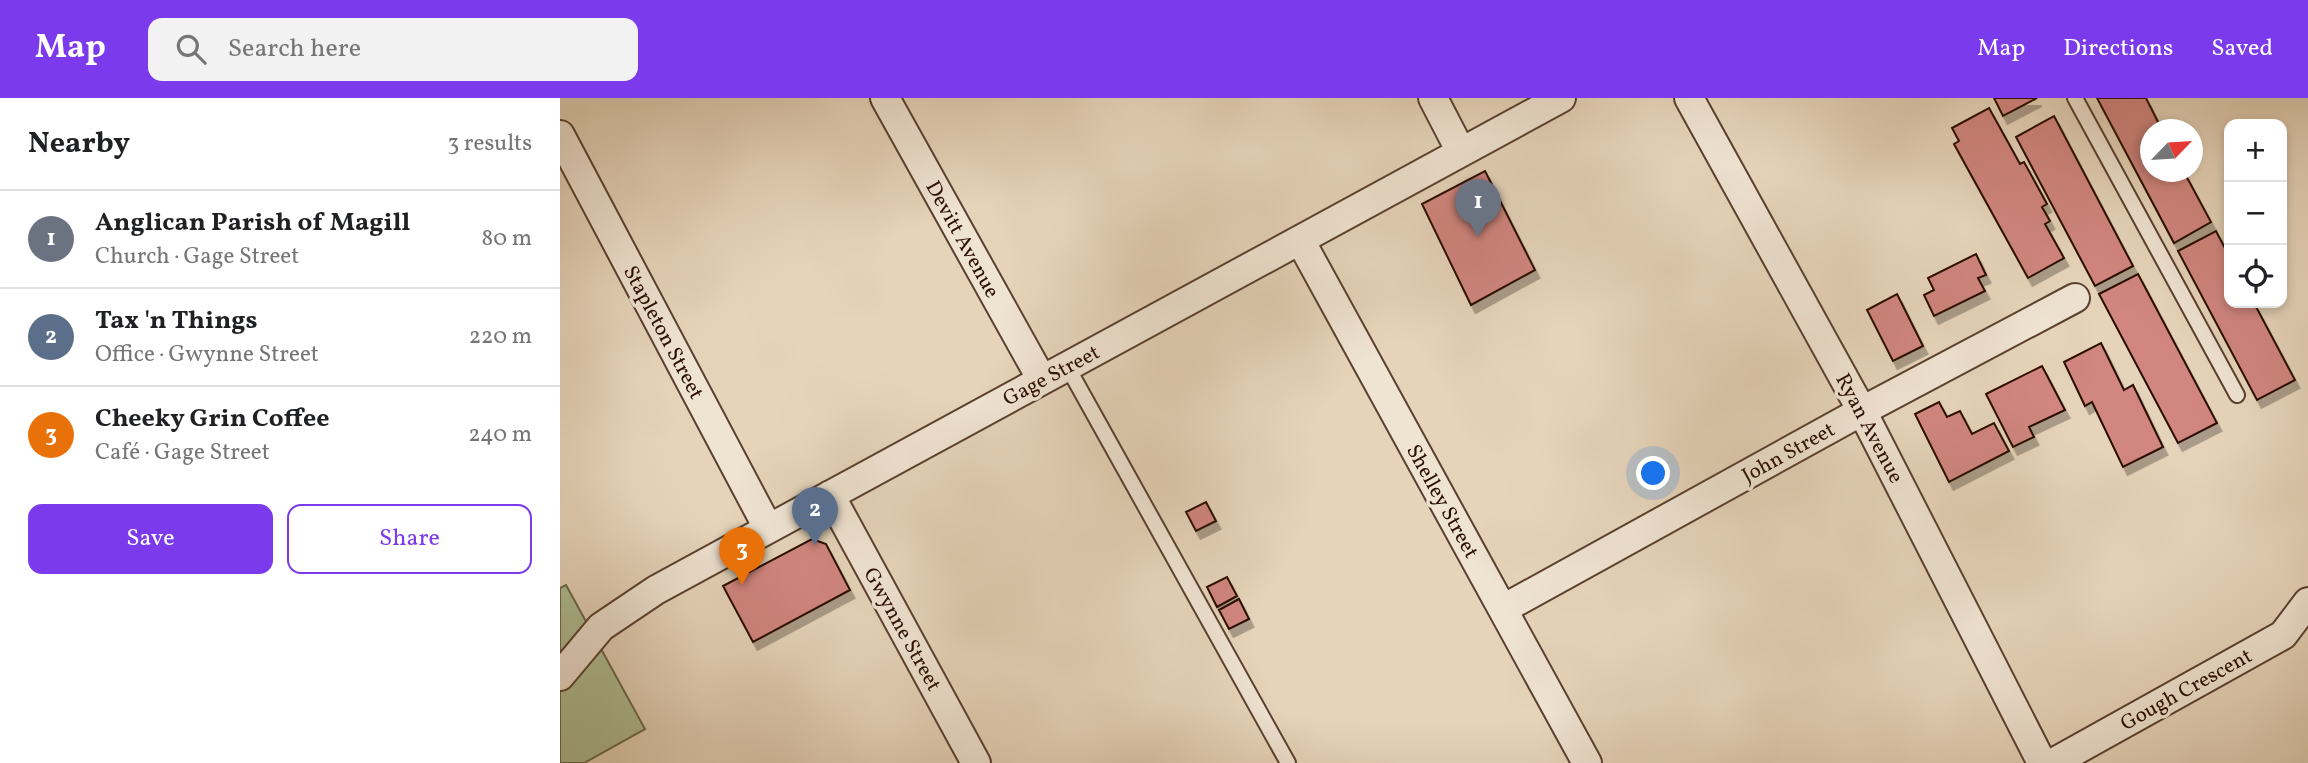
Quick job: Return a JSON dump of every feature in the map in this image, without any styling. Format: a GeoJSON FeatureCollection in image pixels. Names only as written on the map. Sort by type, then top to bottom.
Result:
{"type":"FeatureCollection","features":[{"type":"Feature","properties":{"kind":"street","name":"Devitt Avenue"},"geometry":{"type":"LineString","coordinates":[[885,98],[1042,380]]}},
{"type":"Feature","properties":{"kind":"street"},"geometry":{"type":"LineString","coordinates":[[1433,98],[1461,152]]}},
{"type":"Feature","properties":{"kind":"street","name":"Gage Street"},"geometry":{"type":"LineString","coordinates":[[560,676],[601,627],[656,590],[1562,98]]}},
{"type":"Feature","properties":{"kind":"street","name":"Ryan Avenue"},"geometry":{"type":"LineString","coordinates":[[1689,98],[1862,411],[2042,763]]}},
{"type":"Feature","properties":{"kind":"street","name":"Stapleton Street"},"geometry":{"type":"LineString","coordinates":[[560,135],[768,528]]}},
{"type":"Feature","properties":{"kind":"street","name":"Shelley Street"},"geometry":{"type":"LineString","coordinates":[[1300,240],[1587,763]]}},
{"type":"Feature","properties":{"kind":"street","name":"John Street"},"geometry":{"type":"LineString","coordinates":[[1503,609],[1862,411],[2075,298]]}},
{"type":"Feature","properties":{"kind":"street","name":"Gwynne Street"},"geometry":{"type":"LineString","coordinates":[[830,495],[976,763]]}},
{"type":"Feature","properties":{"kind":"street","name":"Gough Crescent"},"geometry":{"type":"LineString","coordinates":[[2053,763],[2283,635],[2308,603]]}},
{"type":"Feature","properties":{"kind":"lane"},"geometry":{"type":"LineString","coordinates":[[2075,98],[2237,396]]}},
{"type":"Feature","properties":{"kind":"lane"},"geometry":{"type":"LineString","coordinates":[[1067,366],[1288,763]]}},
{"type":"Feature","properties":{"kind":"green space"},"geometry":{"type":"Polygon","coordinates":[[[566,585],[645,729],[584,763],[560,763],[560,588],[566,585]]]}},
{"type":"Feature","properties":{"kind":"building"},"geometry":{"type":"Polygon","coordinates":[[[1994,98],[2037,98],[2003,116],[1994,98]]]}},
{"type":"Feature","properties":{"kind":"building"},"geometry":{"type":"Polygon","coordinates":[[[2097,98],[2146,98],[2156,119],[2140,119],[2140,179],[2097,98]]]}},
{"type":"Feature","properties":{"kind":"building"},"geometry":{"type":"Polygon","coordinates":[[[1989,108],[2020,164],[2024,162],[2047,204],[2042,207],[2050,221],[2045,224],[2064,258],[2028,278],[1954,144],[1959,141],[1952,128],[1989,108]]]}},
{"type":"Feature","properties":{"kind":"building"},"geometry":{"type":"Polygon","coordinates":[[[2054,116],[2133,266],[2095,286],[2016,137],[2054,116]]]}},
{"type":"Feature","properties":{"kind":"building"},"geometry":{"type":"Polygon","coordinates":[[[1485,171],[1535,270],[1471,305],[1422,204],[1485,171]]]}},
{"type":"Feature","properties":{"kind":"building"},"geometry":{"type":"Polygon","coordinates":[[[2142,182],[2189,182],[2211,222],[2174,243],[2142,182]]]}},
{"type":"Feature","properties":{"kind":"building"},"geometry":{"type":"Polygon","coordinates":[[[2216,231],[2224,246],[2224,308],[2257,308],[2295,380],[2257,400],[2178,251],[2216,231]]]}},
{"type":"Feature","properties":{"kind":"building"},"geometry":{"type":"Polygon","coordinates":[[[1976,254],[1986,275],[1978,278],[1985,291],[1934,316],[1924,295],[1934,290],[1928,278],[1976,254]]]}},
{"type":"Feature","properties":{"kind":"building"},"geometry":{"type":"Polygon","coordinates":[[[2138,274],[2217,423],[2178,443],[2099,294],[2138,274]]]}},
{"type":"Feature","properties":{"kind":"building"},"geometry":{"type":"Polygon","coordinates":[[[1897,294],[1923,346],[1893,361],[1867,310],[1897,294]]]}},
{"type":"Feature","properties":{"kind":"building"},"geometry":{"type":"Polygon","coordinates":[[[2101,343],[2124,390],[2133,385],[2163,447],[2123,467],[2092,402],[2085,406],[2064,362],[2101,343]]]}},
{"type":"Feature","properties":{"kind":"building"},"geometry":{"type":"Polygon","coordinates":[[[2042,366],[2065,410],[2029,427],[2034,437],[2013,447],[1986,394],[2042,366]]]}},
{"type":"Feature","properties":{"kind":"building"},"geometry":{"type":"Polygon","coordinates":[[[1939,402],[1947,417],[1960,411],[1972,434],[1994,423],[2009,451],[1949,482],[1915,414],[1939,402]]]}},
{"type":"Feature","properties":{"kind":"building"},"geometry":{"type":"Polygon","coordinates":[[[1206,502],[1216,521],[1196,531],[1186,512],[1206,502]]]}},
{"type":"Feature","properties":{"kind":"building"},"geometry":{"type":"Polygon","coordinates":[[[812,539],[826,544],[850,590],[753,642],[723,586],[812,539]]]}},
{"type":"Feature","properties":{"kind":"building"},"geometry":{"type":"Polygon","coordinates":[[[1227,577],[1237,596],[1217,607],[1207,587],[1227,577]]]}},
{"type":"Feature","properties":{"kind":"building"},"geometry":{"type":"Polygon","coordinates":[[[1239,599],[1249,619],[1229,629],[1219,610],[1239,599]]]}},
{"type":"Feature","properties":{"kind":"place","name":"Anglican Parish of Magill"},"geometry":{"type":"Point","coordinates":[1478,237]}},
{"type":"Feature","properties":{"kind":"place","name":"Tax 'n Things"},"geometry":{"type":"Point","coordinates":[815,545]}},
{"type":"Feature","properties":{"kind":"place","name":"Cheeky Grin Coffee"},"geometry":{"type":"Point","coordinates":[742,585]}}]}
